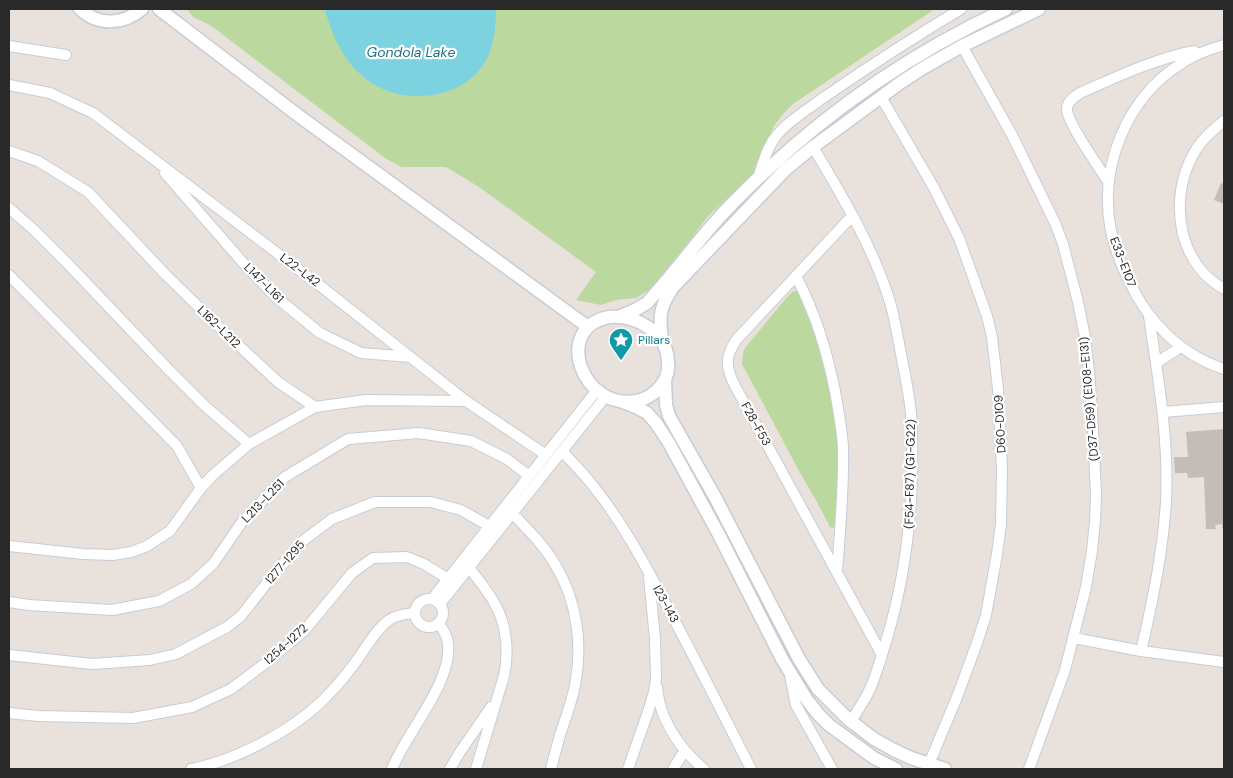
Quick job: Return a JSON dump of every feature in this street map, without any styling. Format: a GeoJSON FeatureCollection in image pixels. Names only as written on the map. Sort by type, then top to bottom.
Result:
{"type":"FeatureCollection","features":[{"type":"Feature","properties":{"kind":"street"},"geometry":{"type":"LineString","coordinates":[[80,9],[85,14],[108,22],[120,21],[131,17],[142,9]]}},
{"type":"Feature","properties":{"kind":"street"},"geometry":{"type":"LineString","coordinates":[[159,9],[299,116],[588,327]]}},
{"type":"Feature","properties":{"kind":"street"},"geometry":{"type":"LineString","coordinates":[[758,178],[767,151],[779,132],[854,77],[961,9]]}},
{"type":"Feature","properties":{"kind":"street"},"geometry":{"type":"LineString","coordinates":[[618,317],[647,303],[726,210],[758,178],[803,138],[890,73],[972,24],[1006,9]]}},
{"type":"Feature","properties":{"kind":"street"},"geometry":{"type":"LineString","coordinates":[[945,769],[929,764],[909,764],[851,721],[818,689],[798,659],[715,497],[669,416],[666,405],[665,380],[668,360],[662,341],[661,310],[674,286],[786,169],[881,97],[923,68],[962,46],[1039,9]]}},
{"type":"Feature","properties":{"kind":"street"},"geometry":{"type":"LineString","coordinates":[[9,46],[66,55]]}},
{"type":"Feature","properties":{"kind":"street","name":"(D37-D59) (E108-E131)"},"geometry":{"type":"LineString","coordinates":[[962,46],[1012,135],[1055,224],[1071,272],[1083,329],[1089,372],[1095,504],[1092,551],[1086,587],[1065,670],[1029,769]]}},
{"type":"Feature","properties":{"kind":"street"},"geometry":{"type":"LineString","coordinates":[[1109,183],[1070,119],[1067,110],[1072,99],[1080,93],[1135,69],[1190,52],[1220,46]]}},
{"type":"Feature","properties":{"kind":"street","name":"E33-E107"},"geometry":{"type":"LineString","coordinates":[[1220,46],[1202,52],[1181,63],[1164,76],[1135,109],[1123,130],[1112,162],[1108,195],[1110,224],[1116,251],[1133,290],[1149,315],[1181,347],[1198,358],[1224,369]]}},
{"type":"Feature","properties":{"kind":"street","name":"L22-L42"},"geometry":{"type":"LineString","coordinates":[[9,85],[50,93],[93,113],[466,401],[546,454]]}},
{"type":"Feature","properties":{"kind":"street","name":"D60-D109"},"geometry":{"type":"LineString","coordinates":[[881,97],[934,188],[959,238],[987,316],[992,337],[998,389],[1002,470],[998,554],[986,615],[980,634],[957,697],[929,764]]}},
{"type":"Feature","properties":{"kind":"street"},"geometry":{"type":"LineString","coordinates":[[1224,121],[1198,146],[1189,161],[1181,192],[1180,212],[1181,226],[1192,257],[1201,271],[1224,289]]}},
{"type":"Feature","properties":{"kind":"street","name":"(F54-F87) (G1-G22)"},"geometry":{"type":"LineString","coordinates":[[814,147],[869,248],[889,299],[907,383],[911,414],[912,455],[908,546],[893,620],[882,655],[871,686],[851,721]]}},
{"type":"Feature","properties":{"kind":"street","name":"L162-L212"},"geometry":{"type":"LineString","coordinates":[[9,152],[38,161],[88,192],[165,274],[221,329],[278,382],[315,407]]}},
{"type":"Feature","properties":{"kind":"street","name":"L147-L161"},"geometry":{"type":"LineString","coordinates":[[150,156],[245,265],[277,298],[320,333],[361,353],[411,357]]}},
{"type":"Feature","properties":{"kind":"street"},"geometry":{"type":"LineString","coordinates":[[9,208],[69,265],[205,406],[249,444]]}},
{"type":"Feature","properties":{"kind":"street","name":"F28-F53"},"geometry":{"type":"LineString","coordinates":[[852,216],[737,339],[728,357],[728,371],[882,655]]}},
{"type":"Feature","properties":{"kind":"street"},"geometry":{"type":"LineString","coordinates":[[9,275],[178,446],[201,488]]}},
{"type":"Feature","properties":{"kind":"street"},"geometry":{"type":"LineString","coordinates":[[796,276],[820,329],[841,426],[843,475],[837,572]]}},
{"type":"Feature","properties":{"kind":"street"},"geometry":{"type":"LineString","coordinates":[[1141,651],[1158,574],[1164,526],[1166,475],[1163,412],[1149,315]]}},
{"type":"Feature","properties":{"kind":"street"},"geometry":{"type":"LineString","coordinates":[[662,341],[654,331],[640,322],[618,317],[602,318],[588,327],[580,340],[578,353],[586,379],[601,393],[638,408],[647,413],[656,423],[669,443],[718,533],[788,670],[818,715],[828,725],[874,758],[896,769]]}},
{"type":"Feature","properties":{"kind":"street"},"geometry":{"type":"LineString","coordinates":[[1156,363],[1181,347]]}},
{"type":"Feature","properties":{"kind":"street"},"geometry":{"type":"LineString","coordinates":[[620,401],[644,399],[656,392],[665,380]]}},
{"type":"Feature","properties":{"kind":"street"},"geometry":{"type":"LineString","coordinates":[[436,601],[469,567],[562,451],[601,393]]}},
{"type":"Feature","properties":{"kind":"street"},"geometry":{"type":"LineString","coordinates":[[436,601],[448,579],[546,454],[601,393]]}},
{"type":"Feature","properties":{"kind":"street"},"geometry":{"type":"LineString","coordinates":[[9,546],[83,554],[113,555],[131,552],[147,546],[170,531],[201,488],[249,444],[315,407],[366,400],[466,401]]}},
{"type":"Feature","properties":{"kind":"street"},"geometry":{"type":"LineString","coordinates":[[1163,412],[1224,407]]}},
{"type":"Feature","properties":{"kind":"street","name":"L213-L251"},"geometry":{"type":"LineString","coordinates":[[9,602],[112,610],[159,600],[191,584],[212,564],[242,522],[285,478],[348,439],[419,433],[472,441],[506,459],[529,476]]}},
{"type":"Feature","properties":{"kind":"street","name":"I23-I43"},"geometry":{"type":"LineString","coordinates":[[562,451],[588,479],[622,525],[680,630],[752,769]]}},
{"type":"Feature","properties":{"kind":"street","name":"I277-I295"},"geometry":{"type":"LineString","coordinates":[[9,656],[92,664],[150,660],[176,654],[227,626],[241,616],[304,540],[332,518],[375,502],[431,502],[461,510],[489,526]]}},
{"type":"Feature","properties":{"kind":"street"},"geometry":{"type":"LineString","coordinates":[[512,513],[541,544],[557,567],[569,595],[576,626],[578,656],[575,687],[551,769]]}},
{"type":"Feature","properties":{"kind":"street","name":"I254-I272"},"geometry":{"type":"LineString","coordinates":[[9,713],[38,716],[133,718],[192,707],[231,689],[267,662],[304,631],[352,572],[373,558],[407,557],[424,564],[448,579]]}},
{"type":"Feature","properties":{"kind":"street"},"geometry":{"type":"LineString","coordinates":[[469,567],[496,605],[502,622],[507,650],[507,665],[476,769]]}},
{"type":"Feature","properties":{"kind":"street"},"geometry":{"type":"LineString","coordinates":[[628,769],[649,709],[656,679],[656,639],[648,571]]}},
{"type":"Feature","properties":{"kind":"street"},"geometry":{"type":"LineString","coordinates":[[426,598],[436,601],[442,609],[443,615],[434,626],[425,626],[418,621],[414,613],[416,607],[419,602],[426,598]]}},
{"type":"Feature","properties":{"kind":"street"},"geometry":{"type":"LineString","coordinates":[[191,769],[216,763],[245,751],[298,720],[328,695],[383,625],[394,618],[414,613]]}},
{"type":"Feature","properties":{"kind":"street"},"geometry":{"type":"LineString","coordinates":[[392,769],[406,741],[436,691],[445,671],[449,645],[445,633],[438,623]]}},
{"type":"Feature","properties":{"kind":"street"},"geometry":{"type":"LineString","coordinates":[[1074,638],[1141,651],[1224,662]]}},
{"type":"Feature","properties":{"kind":"street"},"geometry":{"type":"LineString","coordinates":[[788,670],[796,705],[832,769]]}},
{"type":"Feature","properties":{"kind":"street"},"geometry":{"type":"LineString","coordinates":[[656,679],[662,711],[675,736],[685,750],[704,769]]}},
{"type":"Feature","properties":{"kind":"street"},"geometry":{"type":"LineString","coordinates":[[450,769],[498,698]]}},
{"type":"Feature","properties":{"kind":"street"},"geometry":{"type":"LineString","coordinates":[[673,769],[685,750]]}},
{"type":"Feature","properties":{"kind":"green space"},"geometry":{"type":"Polygon","coordinates":[[[187,9],[935,9],[793,104],[774,126],[755,171],[709,215],[671,265],[649,290],[636,298],[616,300],[601,305],[576,300],[596,272],[479,187],[446,167],[401,167],[385,158],[210,25],[193,17],[187,9]]]}},
{"type":"Feature","properties":{"kind":"green space"},"geometry":{"type":"Polygon","coordinates":[[[795,291],[798,292],[804,301],[817,337],[838,435],[838,526],[834,528],[830,527],[742,364],[745,348],[787,297],[795,291]]]}},
{"type":"Feature","properties":{"kind":"water","name":"Gondola Lake"},"geometry":{"type":"Polygon","coordinates":[[[325,9],[496,9],[495,30],[490,51],[484,64],[474,76],[462,85],[433,95],[401,95],[373,84],[348,61],[336,41],[325,9]]]}},
{"type":"Feature","properties":{"kind":"building"},"geometry":{"type":"Polygon","coordinates":[[[1221,183],[1224,184],[1224,204],[1214,200],[1221,183]]]}},
{"type":"Feature","properties":{"kind":"building"},"geometry":{"type":"Polygon","coordinates":[[[1224,429],[1224,528],[1222,528],[1222,524],[1215,525],[1216,529],[1206,529],[1204,477],[1188,478],[1187,473],[1175,473],[1174,457],[1188,457],[1186,432],[1224,429]]]}},
{"type":"Feature","properties":{"kind":"place","name":"Pillars"},"geometry":{"type":"Point","coordinates":[621,361]}}]}
